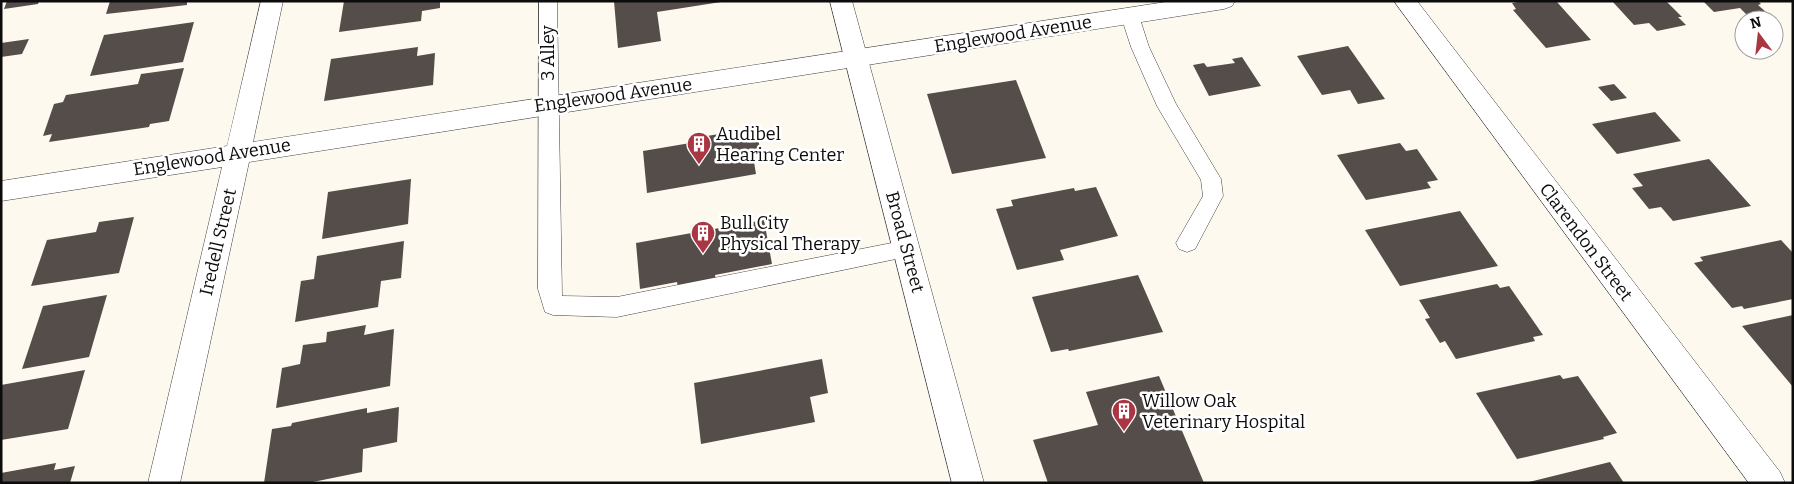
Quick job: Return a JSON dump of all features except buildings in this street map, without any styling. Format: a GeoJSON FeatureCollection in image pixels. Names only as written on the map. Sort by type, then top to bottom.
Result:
{"type":"FeatureCollection","features":[{"type":"Feature","properties":{"kind":"street","name":"Iredell Street"},"geometry":{"type":"LineString","coordinates":[[164,483],[272,1]]}},
{"type":"Feature","properties":{"kind":"street","name":"Broad Street"},"geometry":{"type":"LineString","coordinates":[[841,1],[858,58],[968,483]]}},
{"type":"Feature","properties":{"kind":"street","name":"Englewood Avenue"},"geometry":{"type":"LineString","coordinates":[[1,191],[549,104],[1224,1]]}},
{"type":"Feature","properties":{"kind":"street","name":"Clarendon Street"},"geometry":{"type":"LineString","coordinates":[[1405,1],[1768,483]]}},
{"type":"Feature","properties":{"kind":"lane","name":"3 Alley"},"geometry":{"type":"LineString","coordinates":[[548,1],[549,290],[553,305],[616,307],[907,248]]}},
{"type":"Feature","properties":{"kind":"lane"},"geometry":{"type":"LineString","coordinates":[[1130,16],[1140,47],[1167,106],[1211,179],[1213,196],[1187,242]]}},
{"type":"Feature","properties":{"kind":"place","name":"Audibel Hearing Center"},"geometry":{"type":"Point","coordinates":[699,165]}},
{"type":"Feature","properties":{"kind":"place","name":"Bull City Physical Therapy"},"geometry":{"type":"Point","coordinates":[703,254]}},
{"type":"Feature","properties":{"kind":"place","name":"Willow Oak Veterinary Hospital"},"geometry":{"type":"Point","coordinates":[1124,432]}}]}
